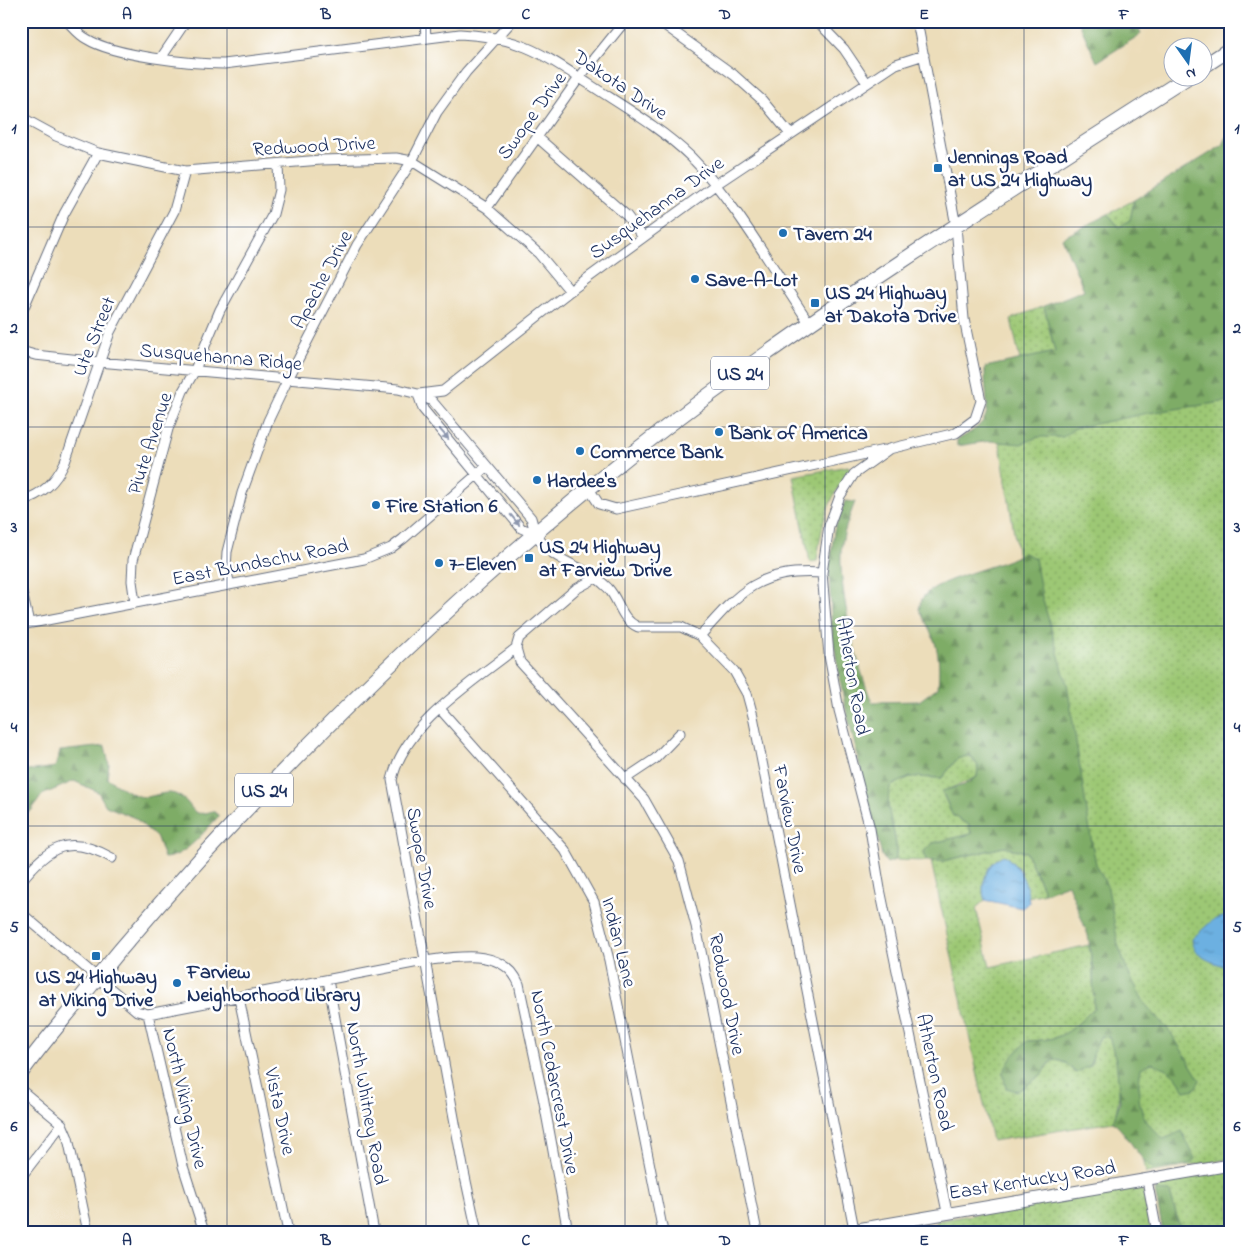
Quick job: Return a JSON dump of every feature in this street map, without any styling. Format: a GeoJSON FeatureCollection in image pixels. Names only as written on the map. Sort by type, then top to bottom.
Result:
{"type":"FeatureCollection","features":[{"type":"Feature","properties":{"kind":"highway"},"geometry":{"type":"LineString","coordinates":[[1214,59],[1230,49]]}},
{"type":"Feature","properties":{"kind":"highway","name":"US 24"},"geometry":{"type":"LineString","coordinates":[[21,1073],[98,977],[208,851],[331,721],[431,626],[535,534],[708,396],[810,324],[956,226],[1170,88]]}},
{"type":"Feature","properties":{"kind":"main road","name":"East Kentucky Road"},"geometry":{"type":"LineString","coordinates":[[840,1232],[947,1212],[1230,1165]]}},
{"type":"Feature","properties":{"kind":"street","name":"Dakota Drive"},"geometry":{"type":"LineString","coordinates":[[66,21],[76,25],[86,39],[101,46],[193,64],[224,64],[460,34],[496,39],[532,48],[666,136],[691,157],[715,185],[810,324]]}},
{"type":"Feature","properties":{"kind":"street"},"geometry":{"type":"LineString","coordinates":[[161,58],[186,21]]}},
{"type":"Feature","properties":{"kind":"street"},"geometry":{"type":"LineString","coordinates":[[425,21],[426,38]]}},
{"type":"Feature","properties":{"kind":"street","name":"Apache Drive"},"geometry":{"type":"LineString","coordinates":[[230,585],[226,570],[227,552],[242,494],[268,421],[288,379],[357,245],[412,161],[437,112],[466,72],[512,21]]}},
{"type":"Feature","properties":{"kind":"street","name":"Swope Drive"},"geometry":{"type":"LineString","coordinates":[[487,208],[579,78],[624,21]]}},
{"type":"Feature","properties":{"kind":"street"},"geometry":{"type":"LineString","coordinates":[[659,21],[734,75],[762,100],[790,134]]}},
{"type":"Feature","properties":{"kind":"street"},"geometry":{"type":"LineString","coordinates":[[817,21],[844,49],[867,83]]}},
{"type":"Feature","properties":{"kind":"street"},"geometry":{"type":"LineString","coordinates":[[917,21],[956,226]]}},
{"type":"Feature","properties":{"kind":"street","name":"Susquehanna Drive"},"geometry":{"type":"LineString","coordinates":[[418,394],[443,391],[570,291],[715,185],[896,64],[924,55]]}},
{"type":"Feature","properties":{"kind":"street","name":"Redwood Drive"},"geometry":{"type":"LineString","coordinates":[[21,117],[56,136],[98,153],[185,170],[396,158],[412,161],[487,208],[539,254],[570,291]]}},
{"type":"Feature","properties":{"kind":"street"},"geometry":{"type":"LineString","coordinates":[[537,137],[627,216],[643,237]]}},
{"type":"Feature","properties":{"kind":"street"},"geometry":{"type":"LineString","coordinates":[[21,314],[64,214],[98,153]]}},
{"type":"Feature","properties":{"kind":"street","name":"Piute Avenue"},"geometry":{"type":"LineString","coordinates":[[135,603],[132,560],[168,429],[220,310],[273,214],[279,190],[278,164]]}},
{"type":"Feature","properties":{"kind":"street","name":"Ute Street"},"geometry":{"type":"LineString","coordinates":[[21,501],[42,493],[57,479],[65,462],[99,362],[124,303],[174,211],[185,170]]}},
{"type":"Feature","properties":{"kind":"street","name":"Atherton Road"},"geometry":{"type":"LineString","coordinates":[[947,1212],[880,888],[870,829],[839,710],[830,655],[822,573],[830,526],[847,482],[854,474],[890,449],[956,433],[970,424],[979,410],[981,401],[964,318],[956,226]]}},
{"type":"Feature","properties":{"kind":"street","name":"Susquehanna Ridge"},"geometry":{"type":"LineString","coordinates":[[21,351],[35,355],[194,372],[398,389],[418,394],[432,401],[532,518],[535,534]]}},
{"type":"Feature","properties":{"kind":"street"},"geometry":{"type":"LineString","coordinates":[[418,394],[423,409],[521,528],[535,534]]}},
{"type":"Feature","properties":{"kind":"street"},"geometry":{"type":"LineString","coordinates":[[589,490],[600,504],[616,509],[890,449]]}},
{"type":"Feature","properties":{"kind":"street","name":"East Bundschu Road"},"geometry":{"type":"LineString","coordinates":[[25,624],[364,559],[379,553],[403,539],[486,466]]}},
{"type":"Feature","properties":{"kind":"street"},"geometry":{"type":"LineString","coordinates":[[497,498],[507,491]]}},
{"type":"Feature","properties":{"kind":"street","name":"Farview Drive"},"geometry":{"type":"LineString","coordinates":[[535,534],[555,556],[596,578],[610,590],[622,615],[632,624],[638,627],[681,627],[700,636],[734,671],[747,694],[753,716],[854,1229]]}},
{"type":"Feature","properties":{"kind":"street"},"geometry":{"type":"LineString","coordinates":[[700,636],[738,596],[759,581],[782,574],[822,573]]}},
{"type":"Feature","properties":{"kind":"street","name":"Swope Drive"},"geometry":{"type":"LineString","coordinates":[[477,1232],[424,961],[392,780],[395,766],[408,743],[440,709],[516,648],[518,638],[576,589],[596,578]]}},
{"type":"Feature","properties":{"kind":"street"},"geometry":{"type":"LineString","coordinates":[[21,588],[25,624]]}},
{"type":"Feature","properties":{"kind":"street","name":"Redwood Drive"},"geometry":{"type":"LineString","coordinates":[[516,648],[520,662],[644,799],[664,830],[680,861],[757,1232]]}},
{"type":"Feature","properties":{"kind":"street","name":"Indian Lane"},"geometry":{"type":"LineString","coordinates":[[440,709],[565,850],[594,902],[609,960],[663,1232]]}},
{"type":"Feature","properties":{"kind":"street"},"geometry":{"type":"LineString","coordinates":[[625,778],[655,759],[680,733]]}},
{"type":"Feature","properties":{"kind":"street"},"geometry":{"type":"LineString","coordinates":[[21,881],[42,857],[64,846],[88,847],[112,858]]}},
{"type":"Feature","properties":{"kind":"street","name":"North Viking Drive"},"geometry":{"type":"LineString","coordinates":[[21,913],[137,1011],[148,1014],[183,1166],[204,1232]]}},
{"type":"Feature","properties":{"kind":"street","name":"North Cedarcrest Drive"},"geometry":{"type":"LineString","coordinates":[[148,1014],[424,961],[460,957],[488,959],[504,965],[517,979],[543,1098],[568,1232]]}},
{"type":"Feature","properties":{"kind":"street","name":"North Whitney Road"},"geometry":{"type":"LineString","coordinates":[[328,980],[374,1232]]}},
{"type":"Feature","properties":{"kind":"street","name":"Vista Drive"},"geometry":{"type":"LineString","coordinates":[[239,998],[288,1232]]}},
{"type":"Feature","properties":{"kind":"street"},"geometry":{"type":"LineString","coordinates":[[21,1090],[62,1124],[68,1138],[88,1232]]}},
{"type":"Feature","properties":{"kind":"street"},"geometry":{"type":"LineString","coordinates":[[21,1177],[62,1124]]}},
{"type":"Feature","properties":{"kind":"street"},"geometry":{"type":"LineString","coordinates":[[1147,1180],[1157,1232]]}},
{"type":"Feature","properties":{"kind":"green space"},"geometry":{"type":"Polygon","coordinates":[[[1078,21],[1136,21],[1141,34],[1097,62],[1078,21]]]}},
{"type":"Feature","properties":{"kind":"green space"},"geometry":{"type":"Polygon","coordinates":[[[1230,130],[1230,401],[1148,413],[1075,428],[1063,437],[1038,437],[1021,444],[990,441],[957,446],[957,440],[979,425],[987,411],[985,367],[1055,352],[1044,306],[1084,290],[1062,238],[1108,214],[1119,227],[1130,221],[1134,200],[1223,145],[1230,130]]]}},
{"type":"Feature","properties":{"kind":"green space"},"geometry":{"type":"Polygon","coordinates":[[[1134,200],[1130,221],[1119,227],[1108,214],[1134,200]]]}},
{"type":"Feature","properties":{"kind":"green space"},"geometry":{"type":"Polygon","coordinates":[[[1044,306],[1055,352],[1020,360],[1011,319],[1044,306]]]}},
{"type":"Feature","properties":{"kind":"green space"},"geometry":{"type":"Polygon","coordinates":[[[1230,389],[1230,1159],[1146,1173],[1107,950],[1051,767],[999,438],[1230,389]]]}},
{"type":"Feature","properties":{"kind":"green space"},"geometry":{"type":"Polygon","coordinates":[[[848,466],[852,470],[836,491],[823,524],[817,561],[810,562],[793,476],[848,466]]]}},
{"type":"Feature","properties":{"kind":"green space"},"geometry":{"type":"Polygon","coordinates":[[[845,501],[855,502],[846,527],[841,553],[843,587],[855,650],[872,702],[919,701],[938,687],[938,654],[930,629],[919,609],[923,597],[930,590],[955,578],[1024,553],[1035,558],[1042,597],[1067,684],[1092,844],[1096,864],[1108,888],[1118,944],[1127,970],[1145,1004],[1171,1033],[1200,1080],[1195,1089],[1185,1091],[1175,1076],[1164,1068],[1152,1063],[1141,1068],[1139,1099],[1144,1116],[1155,1132],[1164,1139],[1182,1131],[1195,1159],[1188,1165],[1154,1169],[1142,1159],[1113,1122],[1120,1101],[1116,1060],[1109,1037],[1101,1036],[1095,1046],[1091,1065],[1076,1073],[1066,1063],[1053,1059],[1040,1076],[1018,1091],[1006,1088],[1003,1072],[1012,1057],[1027,1041],[1049,1039],[1065,1034],[1094,1008],[1093,970],[1088,935],[1068,884],[1045,893],[1026,852],[1004,847],[943,861],[926,861],[924,851],[933,843],[971,834],[969,825],[953,816],[942,791],[964,785],[977,777],[978,766],[970,755],[957,759],[942,778],[910,777],[891,786],[888,804],[896,842],[895,860],[887,863],[882,856],[844,701],[832,633],[829,572],[834,531],[845,501]]]}},
{"type":"Feature","properties":{"kind":"green space"},"geometry":{"type":"Polygon","coordinates":[[[105,746],[109,764],[107,778],[125,790],[145,797],[167,793],[175,794],[188,803],[196,812],[205,813],[213,811],[219,816],[187,848],[172,857],[164,858],[157,838],[135,818],[106,806],[98,792],[74,781],[42,795],[31,811],[21,814],[21,772],[55,767],[60,751],[105,746]]]}},
{"type":"Feature","properties":{"kind":"green space"},"geometry":{"type":"Polygon","coordinates":[[[969,755],[978,766],[977,777],[942,792],[953,816],[970,825],[971,834],[933,843],[925,851],[926,861],[895,860],[895,842],[888,804],[890,786],[910,777],[942,778],[957,759],[969,755]]]}},
{"type":"Feature","properties":{"kind":"green space"},"geometry":{"type":"Polygon","coordinates":[[[1004,847],[1026,852],[1045,893],[1028,897],[1020,870],[1005,855],[994,862],[984,881],[983,894],[985,900],[976,908],[990,967],[1089,945],[1093,970],[1094,1008],[1065,1034],[1049,1039],[1027,1041],[1040,1076],[1053,1059],[1066,1063],[1075,1073],[1091,1065],[1095,1046],[1101,1036],[1110,1037],[1119,1080],[1118,1100],[1113,1122],[992,1141],[931,861],[943,861],[1004,847]]]}},
{"type":"Feature","properties":{"kind":"green space"},"geometry":{"type":"Polygon","coordinates":[[[1230,1171],[1230,1232],[1181,1232],[1170,1193],[1155,1191],[1159,1183],[1230,1171]]]}},
{"type":"Feature","properties":{"kind":"green space"},"geometry":{"type":"Polygon","coordinates":[[[1128,1188],[1138,1188],[1144,1192],[1151,1232],[939,1232],[936,1221],[1128,1188]]]}},
{"type":"Feature","properties":{"kind":"green space"},"geometry":{"type":"Polygon","coordinates":[[[1155,1191],[1170,1192],[1181,1232],[1163,1232],[1155,1191]]]}},
{"type":"Feature","properties":{"kind":"water"},"geometry":{"type":"Polygon","coordinates":[[[1004,855],[1015,865],[1025,882],[1029,903],[1022,908],[985,900],[983,887],[986,874],[993,862],[1004,855]]]}},
{"type":"Feature","properties":{"kind":"water"},"geometry":{"type":"Polygon","coordinates":[[[1230,915],[1230,969],[1201,956],[1194,946],[1192,939],[1213,920],[1230,915]]]}},
{"type":"Feature","properties":{"kind":"place","name":"Jennings Road at US 24 Highway"},"geometry":{"type":"Point","coordinates":[938,168]}},
{"type":"Feature","properties":{"kind":"place","name":"Tavern 24"},"geometry":{"type":"Point","coordinates":[783,233]}},
{"type":"Feature","properties":{"kind":"place","name":"Save-A-Lot"},"geometry":{"type":"Point","coordinates":[695,279]}},
{"type":"Feature","properties":{"kind":"place","name":"US 24 Highway at Dakota Drive"},"geometry":{"type":"Point","coordinates":[815,303]}},
{"type":"Feature","properties":{"kind":"place","name":"Bank of America"},"geometry":{"type":"Point","coordinates":[719,432]}},
{"type":"Feature","properties":{"kind":"place","name":"Commerce Bank"},"geometry":{"type":"Point","coordinates":[580,451]}},
{"type":"Feature","properties":{"kind":"place","name":"Hardee's"},"geometry":{"type":"Point","coordinates":[537,480]}},
{"type":"Feature","properties":{"kind":"place","name":"Fire Station 6"},"geometry":{"type":"Point","coordinates":[376,505]}},
{"type":"Feature","properties":{"kind":"place","name":"US 24 Highway at Farview Drive"},"geometry":{"type":"Point","coordinates":[529,558]}},
{"type":"Feature","properties":{"kind":"place","name":"7-Eleven"},"geometry":{"type":"Point","coordinates":[439,563]}},
{"type":"Feature","properties":{"kind":"place","name":"US 24 Highway at Viking Drive"},"geometry":{"type":"Point","coordinates":[96,956]}},
{"type":"Feature","properties":{"kind":"place","name":"Farview Neighborhood Library"},"geometry":{"type":"Point","coordinates":[177,983]}}]}
